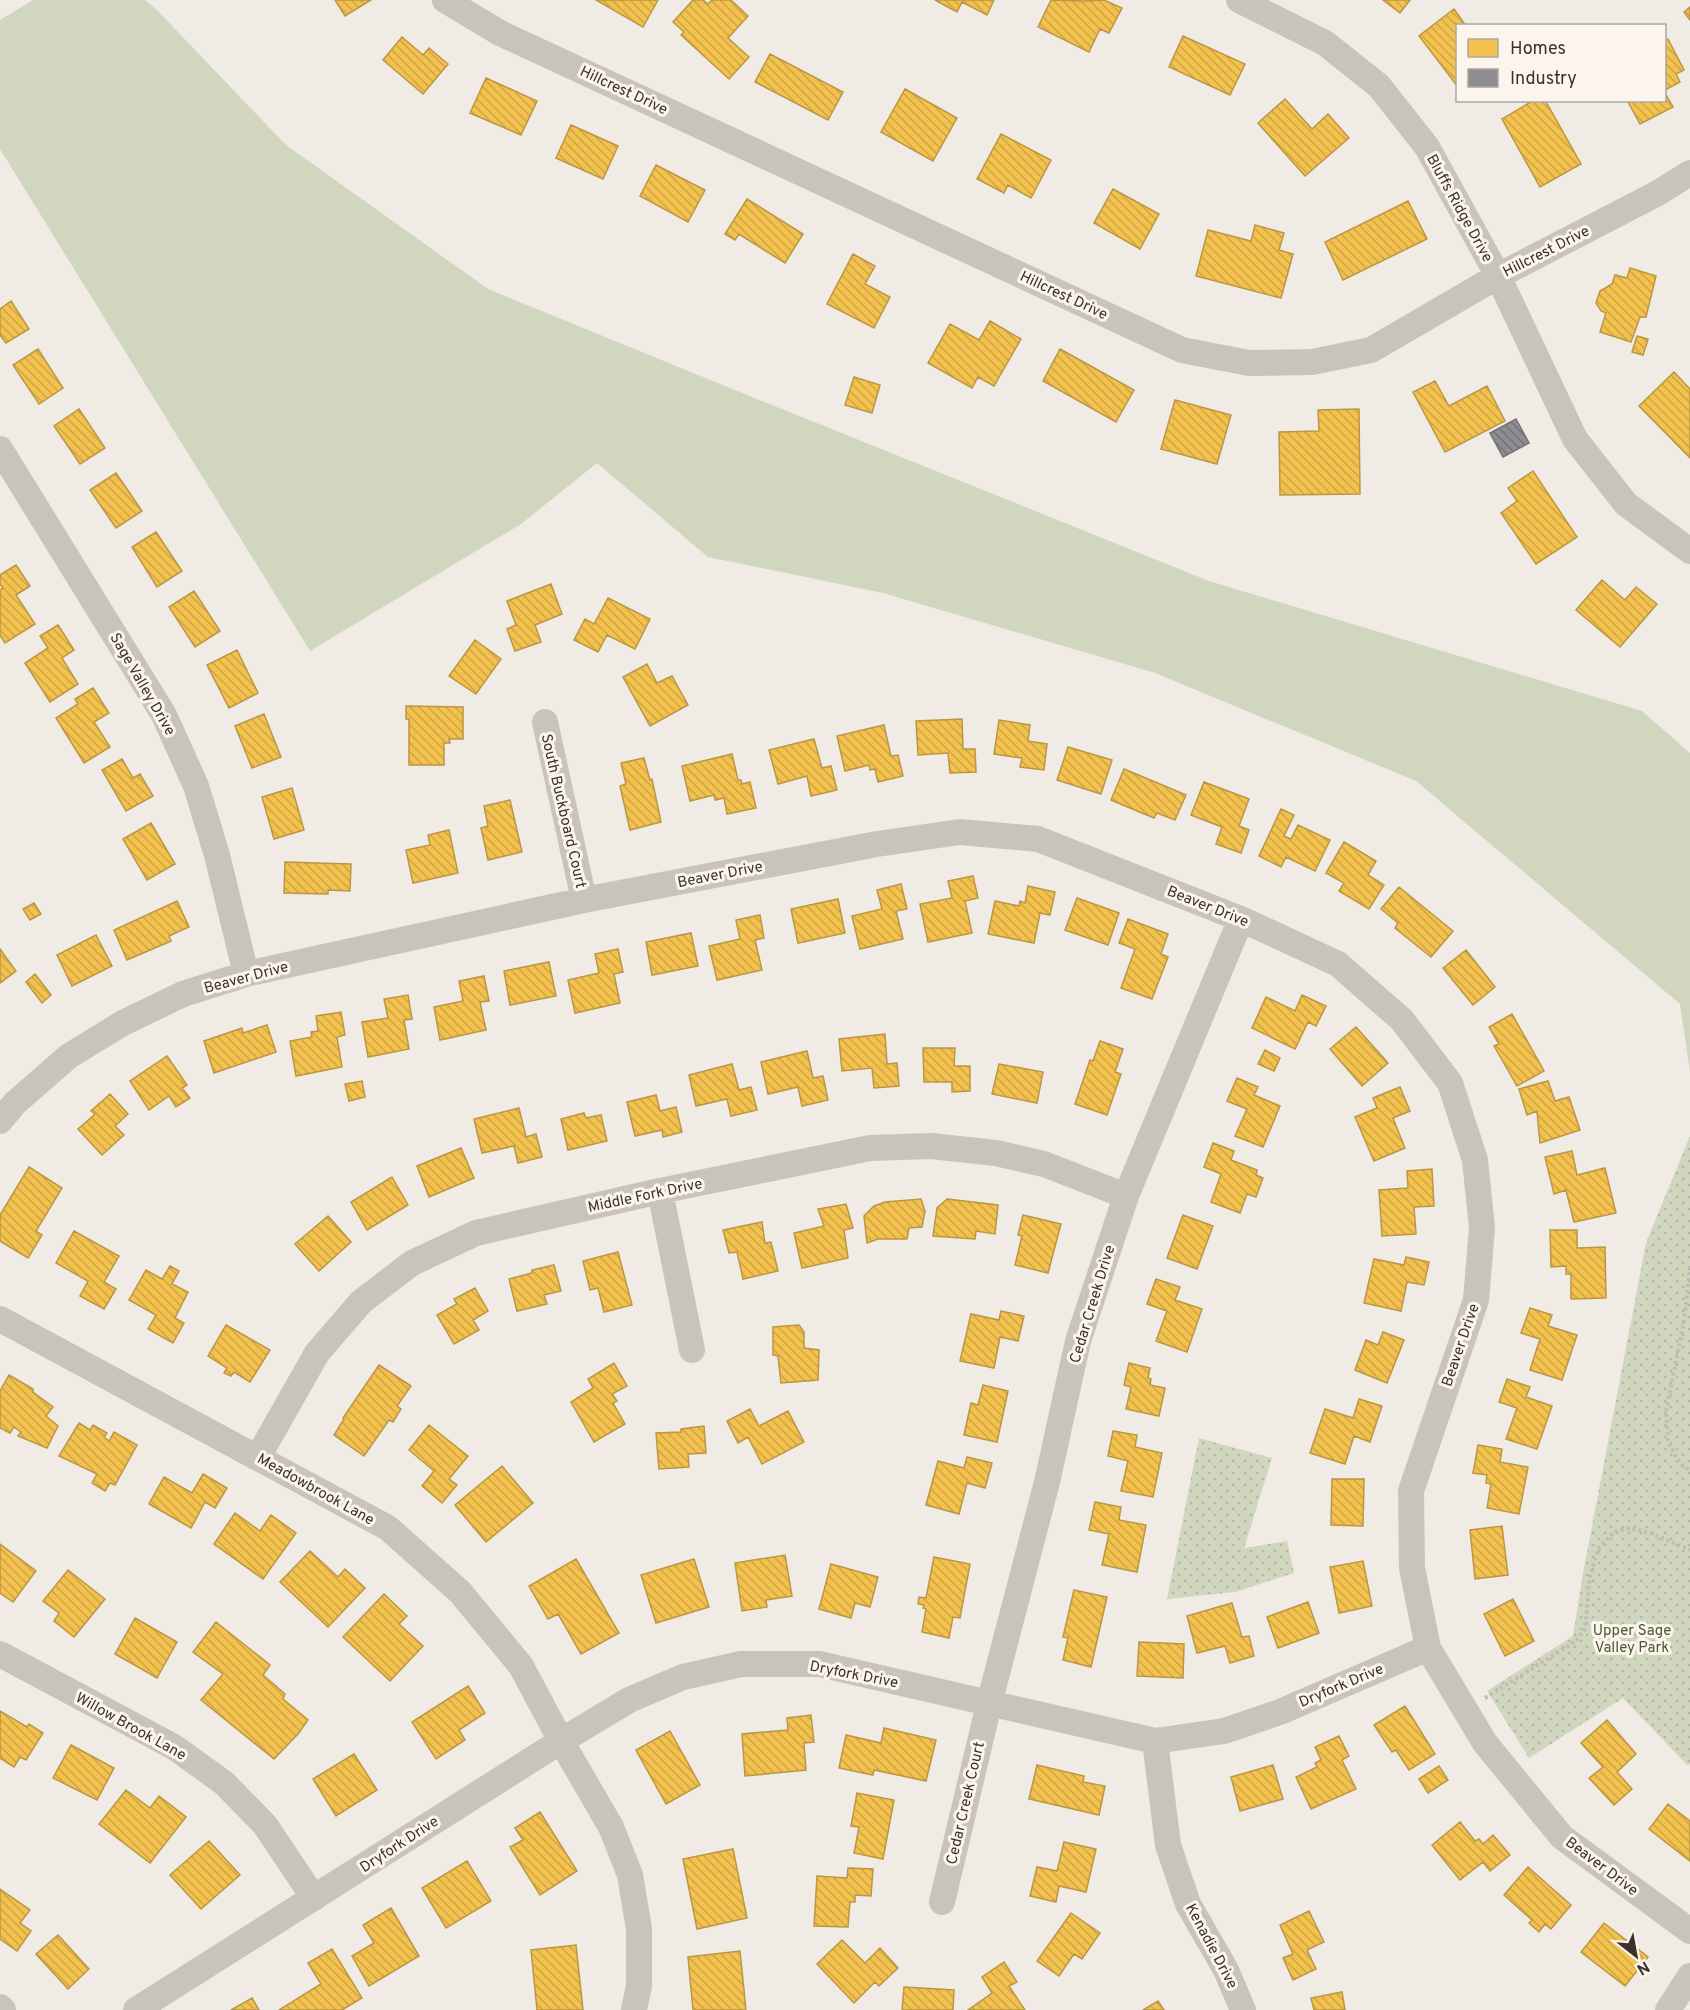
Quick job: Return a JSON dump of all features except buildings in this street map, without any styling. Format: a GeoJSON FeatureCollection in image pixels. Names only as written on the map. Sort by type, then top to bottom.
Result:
{"type":"FeatureCollection","features":[{"type":"Feature","properties":{"kind":"street","name":"Hillcrest Drive"},"geometry":{"type":"LineString","coordinates":[[445,0],[500,33],[1182,350],[1249,363],[1312,362],[1371,350],[1498,276],[1658,193],[1690,173]]}},
{"type":"Feature","properties":{"kind":"street","name":"Bluffs Ridge Drive"},"geometry":{"type":"LineString","coordinates":[[1239,0],[1325,42],[1379,86],[1427,147],[1498,276],[1575,439],[1626,504],[1690,551]]}},
{"type":"Feature","properties":{"kind":"street","name":"Sage Valley Drive"},"geometry":{"type":"LineString","coordinates":[[0,449],[164,715],[196,786],[217,855],[246,975]]}},
{"type":"Feature","properties":{"kind":"street","name":"South Buckboard Court"},"geometry":{"type":"LineString","coordinates":[[544,722],[584,900]]}},
{"type":"Feature","properties":{"kind":"street","name":"Beaver Drive"},"geometry":{"type":"LineString","coordinates":[[0,1121],[15,1102],[69,1056],[123,1023],[183,994],[246,975],[584,900],[877,844],[960,832],[1038,839],[1241,919],[1338,964],[1402,1020],[1450,1083],[1475,1160],[1482,1228],[1476,1300],[1411,1491],[1412,1568],[1428,1648],[1485,1743],[1562,1837],[1690,1931]]}},
{"type":"Feature","properties":{"kind":"street","name":"Cedar Creek Drive"},"geometry":{"type":"LineString","coordinates":[[989,1704],[1047,1482],[1078,1341],[1126,1196],[1241,919]]}},
{"type":"Feature","properties":{"kind":"street","name":"Middle Fork Drive"},"geometry":{"type":"LineString","coordinates":[[258,1457],[317,1353],[361,1302],[412,1263],[476,1233],[660,1191],[870,1148],[931,1146],[996,1153],[1044,1164],[1126,1196]]}},
{"type":"Feature","properties":{"kind":"street"},"geometry":{"type":"LineString","coordinates":[[660,1191],[692,1350]]}},
{"type":"Feature","properties":{"kind":"street","name":"Meadowbrook Lane"},"geometry":{"type":"LineString","coordinates":[[0,1319],[388,1528],[460,1592],[521,1666],[611,1827],[630,1875],[639,1929],[639,1986],[634,2010]]}},
{"type":"Feature","properties":{"kind":"street","name":"Dryfork Drive"},"geometry":{"type":"LineString","coordinates":[[136,2010],[561,1741],[629,1700],[683,1677],[741,1664],[819,1664],[1155,1741],[1224,1731],[1280,1712],[1428,1648]]}},
{"type":"Feature","properties":{"kind":"street","name":"Willow Brook Lane"},"geometry":{"type":"LineString","coordinates":[[0,1654],[174,1747],[224,1783],[265,1825],[314,1898]]}},
{"type":"Feature","properties":{"kind":"street","name":"Cedar Creek Court"},"geometry":{"type":"LineString","coordinates":[[942,1902],[989,1704]]}},
{"type":"Feature","properties":{"kind":"street","name":"Kenadie Drive"},"geometry":{"type":"LineString","coordinates":[[1155,1741],[1168,1845],[1188,1904],[1226,1970],[1244,2010]]}},
{"type":"Feature","properties":{"kind":"street"},"geometry":{"type":"LineString","coordinates":[[1668,2010],[1690,1976]]}},
{"type":"Feature","properties":{"kind":"path"},"geometry":{"type":"LineString","coordinates":[[1690,1266],[1684,1322],[1666,1411],[1668,1441],[1679,1462],[1690,1472]]}},
{"type":"Feature","properties":{"kind":"path"},"geometry":{"type":"LineString","coordinates":[[1484,1698],[1576,1641],[1585,1629],[1590,1575],[1599,1548],[1614,1532],[1630,1528],[1650,1533],[1690,1550]]}},
{"type":"Feature","properties":{"kind":"green space"},"geometry":{"type":"Polygon","coordinates":[[[33,0],[145,0],[286,145],[488,289],[1209,581],[1642,711],[1690,753],[1690,1072],[1680,1004],[1416,781],[1155,673],[883,593],[708,557],[597,463],[521,524],[310,651],[0,149],[0,20],[33,0]]]}},
{"type":"Feature","properties":{"kind":"green space","name":"Upper Sage Valley Park"},"geometry":{"type":"Polygon","coordinates":[[[1690,1136],[1690,1764],[1688,1766],[1623,1698],[1529,1758],[1487,1691],[1573,1636],[1646,1243],[1690,1136]]]}},
{"type":"Feature","properties":{"kind":"green space"},"geometry":{"type":"Polygon","coordinates":[[[1199,1438],[1272,1458],[1244,1548],[1287,1541],[1294,1573],[1235,1592],[1167,1599],[1199,1438]]]}}]}
